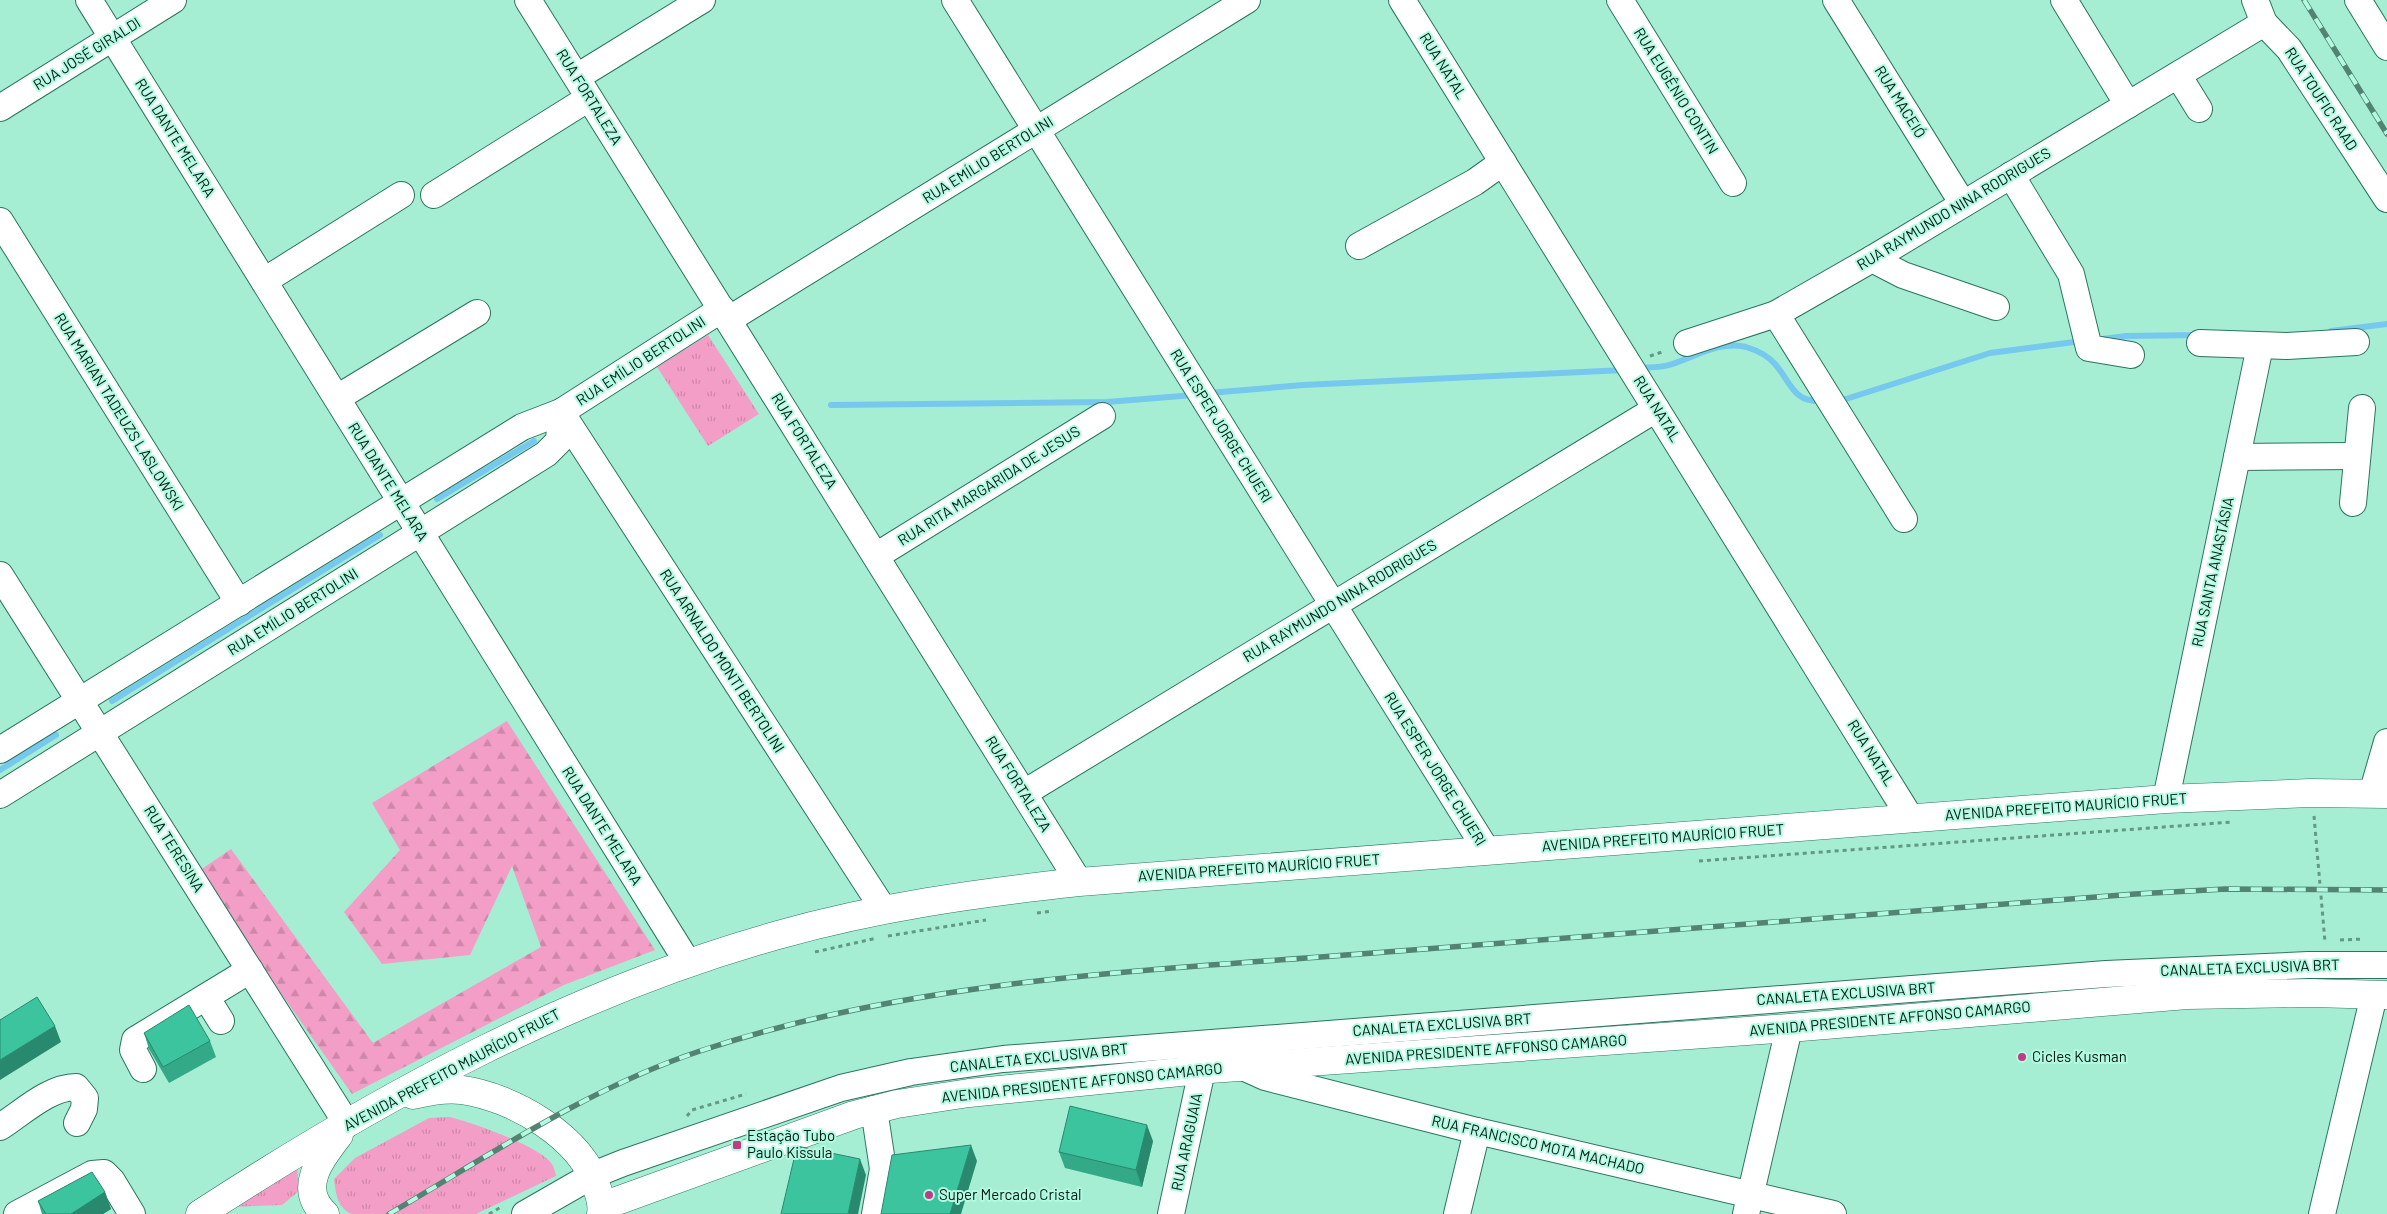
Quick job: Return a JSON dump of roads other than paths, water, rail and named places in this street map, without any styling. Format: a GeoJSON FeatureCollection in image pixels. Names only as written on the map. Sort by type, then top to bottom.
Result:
{"type":"FeatureCollection","features":[{"type":"Feature","properties":{"kind":"main road","name":"AVENIDA PREFEITO MAURÍCIO FRUET"},"geometry":{"type":"LineString","coordinates":[[200,1214],[347,1124],[521,1030],[580,1004],[688,963],[779,934],[884,910],[977,893],[1079,882],[2166,799],[2309,810],[2379,794]]}},
{"type":"Feature","properties":{"kind":"main road","name":"AVENIDA PRESIDENTE AFFONSO CAMARGO"},"geometry":{"type":"LineString","coordinates":[[602,1210],[825,1124],[874,1109],[1005,1089],[1202,1070],[1789,1028],[2187,995],[2301,993],[2381,995]]}},
{"type":"Feature","properties":{"kind":"main road"},"geometry":{"type":"LineString","coordinates":[[385,1103],[439,1090],[461,1090],[480,1094],[545,1123],[567,1141],[584,1159],[593,1175],[602,1210]]}},
{"type":"Feature","properties":{"kind":"main road"},"geometry":{"type":"LineString","coordinates":[[325,1214],[315,1201],[312,1187],[313,1173],[318,1162],[347,1124]]}},
{"type":"Feature","properties":{"kind":"street","name":"RUA DANTE MELARA"},"geometry":{"type":"LineString","coordinates":[[89,0],[688,963]]}},
{"type":"Feature","properties":{"kind":"street","name":"RUA JOSÉ GIRALDI"},"geometry":{"type":"LineString","coordinates":[[0,108],[173,0]]}},
{"type":"Feature","properties":{"kind":"street","name":"RUA FORTALEZA"},"geometry":{"type":"LineString","coordinates":[[528,0],[1079,882]]}},
{"type":"Feature","properties":{"kind":"street"},"geometry":{"type":"LineString","coordinates":[[434,195],[702,0]]}},
{"type":"Feature","properties":{"kind":"street","name":"RUA ESPER JORGE CHUERI"},"geometry":{"type":"LineString","coordinates":[[955,0],[1486,851]]}},
{"type":"Feature","properties":{"kind":"street","name":"RUA EMÍLIO BERTOLINI"},"geometry":{"type":"LineString","coordinates":[[0,750],[528,424],[560,412],[725,315],[1036,130],[1248,0]]}},
{"type":"Feature","properties":{"kind":"street","name":"RUA NATAL"},"geometry":{"type":"LineString","coordinates":[[1402,0],[1912,819]]}},
{"type":"Feature","properties":{"kind":"street","name":"RUA EUGÊNIO CONTIN"},"geometry":{"type":"LineString","coordinates":[[1620,0],[1733,183]]}},
{"type":"Feature","properties":{"kind":"street","name":"RUA MACEIÓ"},"geometry":{"type":"LineString","coordinates":[[1836,0],[1963,204]]}},
{"type":"Feature","properties":{"kind":"street"},"geometry":{"type":"LineString","coordinates":[[2064,0],[2128,104]]}},
{"type":"Feature","properties":{"kind":"street"},"geometry":{"type":"LineString","coordinates":[[2358,0],[2387,47]]}},
{"type":"Feature","properties":{"kind":"street","name":"RUA RAYMUNDO NINA RODRIGUES"},"geometry":{"type":"LineString","coordinates":[[1687,343],[1776,314],[1872,259],[2178,75],[2259,11]]}},
{"type":"Feature","properties":{"kind":"street","name":"RUA TOUFIC RAAD"},"geometry":{"type":"LineString","coordinates":[[2259,11],[2289,49],[2387,199]]}},
{"type":"Feature","properties":{"kind":"street"},"geometry":{"type":"LineString","coordinates":[[2178,75],[2199,109]]}},
{"type":"Feature","properties":{"kind":"street"},"geometry":{"type":"LineString","coordinates":[[1364,253],[1506,168]]}},
{"type":"Feature","properties":{"kind":"street"},"geometry":{"type":"LineString","coordinates":[[2011,175],[2071,274],[2087,337],[2131,355]]}},
{"type":"Feature","properties":{"kind":"street"},"geometry":{"type":"LineString","coordinates":[[264,281],[401,196]]}},
{"type":"Feature","properties":{"kind":"street","name":"RUA MARIAN TADEUZS LASLOWSKI"},"geometry":{"type":"LineString","coordinates":[[0,221],[238,603]]}},
{"type":"Feature","properties":{"kind":"street"},"geometry":{"type":"LineString","coordinates":[[1872,259],[1903,275],[1996,307]]}},
{"type":"Feature","properties":{"kind":"street"},"geometry":{"type":"LineString","coordinates":[[336,398],[477,313]]}},
{"type":"Feature","properties":{"kind":"street"},"geometry":{"type":"LineString","coordinates":[[1776,314],[1904,519]]}},
{"type":"Feature","properties":{"kind":"street"},"geometry":{"type":"LineString","coordinates":[[2200,343],[2316,346],[2356,342]]}},
{"type":"Feature","properties":{"kind":"street","name":"RUA SANTA ANASTÁSIA"},"geometry":{"type":"LineString","coordinates":[[2166,799],[2260,346]]}},
{"type":"Feature","properties":{"kind":"street","name":"RUA RAYMUNDO NINA RODRIGUES"},"geometry":{"type":"LineString","coordinates":[[1024,793],[1333,606],[1650,399]]}},
{"type":"Feature","properties":{"kind":"street"},"geometry":{"type":"LineString","coordinates":[[2353,503],[2362,408]]}},
{"type":"Feature","properties":{"kind":"street","name":"RUA EMÍLIO BERTOLINI"},"geometry":{"type":"LineString","coordinates":[[0,795],[546,454],[559,441],[560,412]]}},
{"type":"Feature","properties":{"kind":"street","name":"RUA ARNALDO MONTI BERTOLINI"},"geometry":{"type":"LineString","coordinates":[[560,412],[884,910]]}},
{"type":"Feature","properties":{"kind":"street","name":"RUA RITA MARGARIDA DE JESUS"},"geometry":{"type":"LineString","coordinates":[[876,556],[1102,416]]}},
{"type":"Feature","properties":{"kind":"street"},"geometry":{"type":"LineString","coordinates":[[2237,458],[2357,456]]}},
{"type":"Feature","properties":{"kind":"street","name":"RUA TERESINA"},"geometry":{"type":"LineString","coordinates":[[0,574],[347,1124]]}},
{"type":"Feature","properties":{"kind":"street"},"geometry":{"type":"LineString","coordinates":[[2379,794],[2387,742]]}},
{"type":"Feature","properties":{"kind":"street","name":"CANALETA EXCLUSIVA BRT"},"geometry":{"type":"LineString","coordinates":[[525,1214],[593,1175],[730,1125],[841,1088],[911,1072],[1003,1059],[2106,974],[2387,965]]}},
{"type":"Feature","properties":{"kind":"street"},"geometry":{"type":"LineString","coordinates":[[143,1069],[134,1050],[135,1040],[250,970]]}},
{"type":"Feature","properties":{"kind":"street"},"geometry":{"type":"LineString","coordinates":[[2322,1214],[2381,995]]}},
{"type":"Feature","properties":{"kind":"street"},"geometry":{"type":"LineString","coordinates":[[206,997],[221,1021]]}},
{"type":"Feature","properties":{"kind":"street"},"geometry":{"type":"LineString","coordinates":[[1748,1204],[1789,1028]]}},
{"type":"Feature","properties":{"kind":"street","name":"RUA FRANCISCO MOTA MACHADO"},"geometry":{"type":"LineString","coordinates":[[1244,1068],[1265,1078],[1477,1131],[1748,1204],[1833,1214]]}},
{"type":"Feature","properties":{"kind":"street","name":"RUA ARAGUAIA"},"geometry":{"type":"LineString","coordinates":[[1171,1214],[1202,1070]]}},
{"type":"Feature","properties":{"kind":"street"},"geometry":{"type":"LineString","coordinates":[[0,1127],[52,1093],[66,1087],[76,1087],[85,1098],[84,1109],[77,1123]]}},
{"type":"Feature","properties":{"kind":"street"},"geometry":{"type":"LineString","coordinates":[[874,1109],[883,1168],[875,1214]]}},
{"type":"Feature","properties":{"kind":"street"},"geometry":{"type":"LineString","coordinates":[[1456,1214],[1477,1131]]}},
{"type":"Feature","properties":{"kind":"street"},"geometry":{"type":"LineString","coordinates":[[22,1213],[92,1174],[104,1173],[112,1181],[124,1211]]}},
{"type":"Feature","properties":{"kind":"waterway"},"geometry":{"type":"LineString","coordinates":[[2331,331],[2387,324]]}},
{"type":"Feature","properties":{"kind":"waterway"},"geometry":{"type":"LineString","coordinates":[[2102,339],[2126,336],[2199,335]]}},
{"type":"Feature","properties":{"kind":"waterway"},"geometry":{"type":"LineString","coordinates":[[1837,400],[1846,399],[1990,353],[2082,341]]}},
{"type":"Feature","properties":{"kind":"waterway"},"geometry":{"type":"LineString","coordinates":[[1638,368],[1669,365],[1717,348],[1736,345],[1754,350],[1772,361],[1794,390],[1805,399],[1822,401]]}},
{"type":"Feature","properties":{"kind":"waterway"},"geometry":{"type":"LineString","coordinates":[[1209,393],[1303,385],[1624,370]]}},
{"type":"Feature","properties":{"kind":"waterway"},"geometry":{"type":"LineString","coordinates":[[831,405],[1107,402],[1194,395]]}},
{"type":"Feature","properties":{"kind":"waterway"},"geometry":{"type":"LineString","coordinates":[[437,499],[534,441]]}},
{"type":"Feature","properties":{"kind":"waterway"},"geometry":{"type":"LineString","coordinates":[[112,701],[380,535]]}},
{"type":"Feature","properties":{"kind":"waterway"},"geometry":{"type":"LineString","coordinates":[[0,770],[56,735]]}},
{"type":"Feature","properties":{"kind":"railway"},"geometry":{"type":"LineString","coordinates":[[2304,0],[2387,134]]}},
{"type":"Feature","properties":{"kind":"railway"},"geometry":{"type":"LineString","coordinates":[[389,1214],[579,1103],[659,1066],[700,1051],[780,1027],[861,1008],[944,994],[1027,982],[1193,966],[2135,894],[2226,889],[2387,890]]}},
{"type":"Feature","properties":{"kind":"place","name":"Cicles Kusman"},"geometry":{"type":"Point","coordinates":[2022,1057]}},
{"type":"Feature","properties":{"kind":"place","name":"Estação Tubo Paulo Kissula"},"geometry":{"type":"Point","coordinates":[737,1145]}},
{"type":"Feature","properties":{"kind":"place","name":"Super Mercado Cristal"},"geometry":{"type":"Point","coordinates":[929,1195]}}]}
